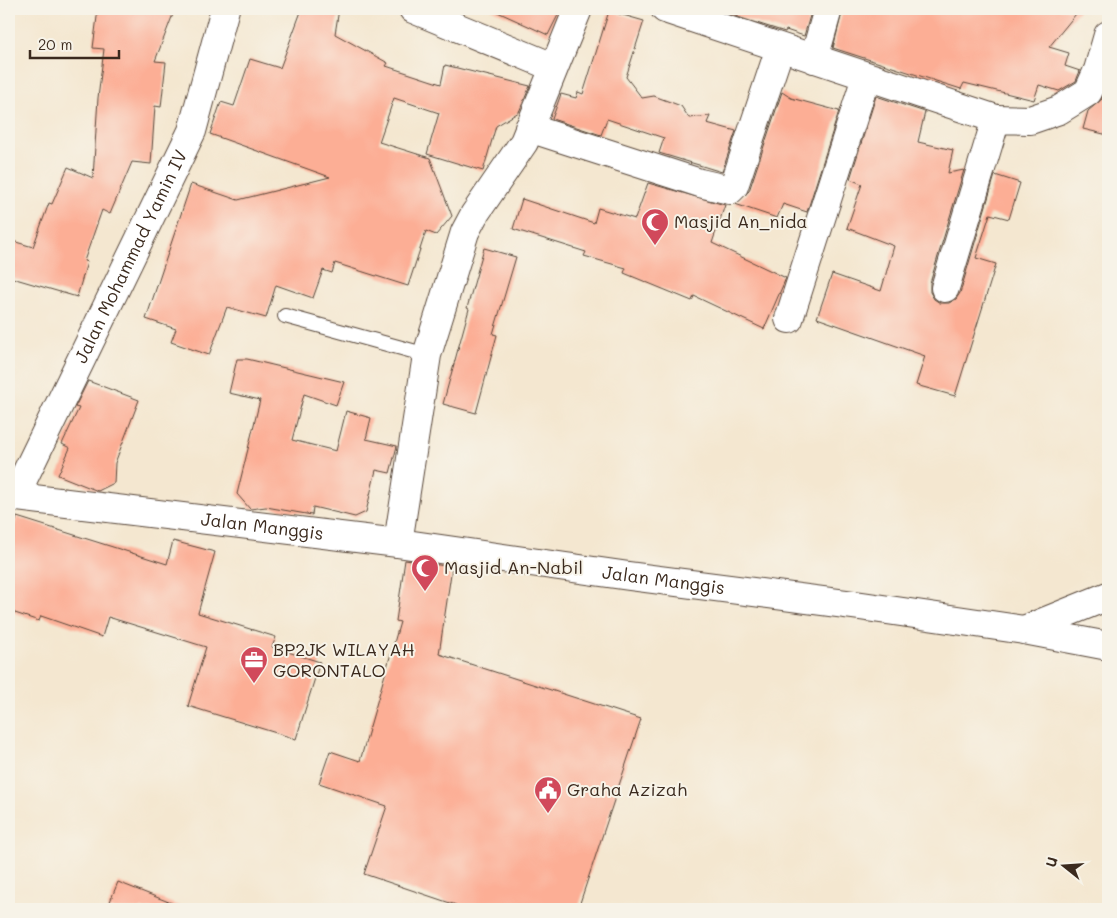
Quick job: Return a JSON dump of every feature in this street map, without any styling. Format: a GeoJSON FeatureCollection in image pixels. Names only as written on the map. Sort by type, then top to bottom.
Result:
{"type":"FeatureCollection","features":[{"type":"Feature","properties":{"kind":"street","name":"Jalan Mohammad Yamin IV"},"geometry":{"type":"LineString","coordinates":[[12,496],[192,131],[225,9]]}},
{"type":"Feature","properties":{"kind":"street"},"geometry":{"type":"LineString","coordinates":[[413,9],[553,67]]}},
{"type":"Feature","properties":{"kind":"street"},"geometry":{"type":"LineString","coordinates":[[398,543],[426,355],[465,232],[524,142],[578,9]]}},
{"type":"Feature","properties":{"kind":"street"},"geometry":{"type":"LineString","coordinates":[[665,9],[996,119],[1030,120],[1059,110],[1088,92],[1098,70],[1108,35]]}},
{"type":"Feature","properties":{"kind":"street"},"geometry":{"type":"LineString","coordinates":[[814,60],[828,9]]}},
{"type":"Feature","properties":{"kind":"street"},"geometry":{"type":"LineString","coordinates":[[529,128],[700,183],[730,190],[734,186],[780,48]]}},
{"type":"Feature","properties":{"kind":"street"},"geometry":{"type":"LineString","coordinates":[[788,318],[866,77]]}},
{"type":"Feature","properties":{"kind":"street"},"geometry":{"type":"LineString","coordinates":[[945,288],[996,119]]}},
{"type":"Feature","properties":{"kind":"street","name":"Jalan Manggis"},"geometry":{"type":"LineString","coordinates":[[12,496],[398,543],[1024,630],[1108,646]]}},
{"type":"Feature","properties":{"kind":"street"},"geometry":{"type":"LineString","coordinates":[[1024,630],[1108,596]]}},
{"type":"Feature","properties":{"kind":"lane"},"geometry":{"type":"LineString","coordinates":[[286,316],[426,355]]}},
{"type":"Feature","properties":{"kind":"building"},"geometry":{"type":"Polygon","coordinates":[[[98,9],[175,9],[155,61],[166,62],[161,107],[155,106],[151,164],[132,162],[110,214],[102,210],[84,261],[87,262],[77,297],[9,277],[9,240],[33,247],[49,203],[52,204],[68,167],[93,178],[98,98],[104,49],[93,48],[98,9]]]}},
{"type":"Feature","properties":{"kind":"building"},"geometry":{"type":"Polygon","coordinates":[[[302,9],[339,9],[335,34],[388,63],[386,66],[441,84],[445,65],[530,86],[519,112],[496,126],[483,171],[427,154],[439,113],[394,98],[379,142],[430,158],[452,216],[436,235],[426,231],[408,286],[335,263],[332,273],[323,270],[313,298],[276,285],[266,318],[227,307],[209,355],[171,342],[176,329],[146,319],[191,184],[238,200],[330,177],[210,134],[221,102],[234,106],[250,59],[280,68],[302,9]]]}},
{"type":"Feature","properties":{"kind":"building"},"geometry":{"type":"Polygon","coordinates":[[[491,9],[561,9],[548,35],[491,9]]]}},
{"type":"Feature","properties":{"kind":"building"},"geometry":{"type":"Polygon","coordinates":[[[723,9],[812,9],[804,36],[722,12],[723,9]]]}},
{"type":"Feature","properties":{"kind":"building"},"geometry":{"type":"Polygon","coordinates":[[[843,9],[1080,9],[1049,47],[1069,53],[1065,66],[1080,71],[1076,81],[1059,91],[1039,85],[1034,100],[964,83],[961,89],[833,48],[843,9]]]}},
{"type":"Feature","properties":{"kind":"building"},"geometry":{"type":"Polygon","coordinates":[[[609,11],[644,21],[626,77],[642,98],[654,96],[681,106],[689,118],[710,116],[707,123],[736,131],[722,172],[659,153],[664,138],[607,119],[601,135],[552,119],[561,94],[576,98],[578,92],[583,94],[609,11]]]}},
{"type":"Feature","properties":{"kind":"building"},"geometry":{"type":"Polygon","coordinates":[[[1108,85],[1108,135],[1083,129],[1088,111],[1102,99],[1108,85]]]}},
{"type":"Feature","properties":{"kind":"building"},"geometry":{"type":"Polygon","coordinates":[[[782,92],[791,98],[839,111],[807,212],[783,204],[777,218],[735,204],[749,191],[782,92]]]}},
{"type":"Feature","properties":{"kind":"building"},"geometry":{"type":"Polygon","coordinates":[[[876,96],[925,112],[918,142],[953,150],[948,173],[964,170],[930,283],[930,292],[934,299],[940,303],[949,303],[956,299],[960,293],[995,175],[1020,183],[1009,219],[990,214],[976,258],[996,264],[955,396],[916,385],[925,356],[817,318],[832,274],[881,291],[894,246],[847,228],[862,184],[850,179],[876,96]]]}},
{"type":"Feature","properties":{"kind":"building"},"geometry":{"type":"Polygon","coordinates":[[[648,183],[725,205],[712,243],[786,278],[764,329],[694,296],[692,301],[624,273],[626,268],[584,256],[586,252],[513,229],[522,199],[594,223],[598,208],[635,219],[648,183]]]}},
{"type":"Feature","properties":{"kind":"building"},"geometry":{"type":"Polygon","coordinates":[[[484,248],[516,257],[493,334],[497,335],[476,413],[443,404],[484,248]]]}},
{"type":"Feature","properties":{"kind":"building"},"geometry":{"type":"Polygon","coordinates":[[[237,359],[247,359],[344,382],[336,405],[304,394],[292,440],[336,451],[346,411],[371,418],[366,439],[397,446],[390,473],[376,470],[366,512],[355,517],[313,507],[312,515],[266,507],[250,509],[237,494],[260,400],[229,393],[237,359]]]}},
{"type":"Feature","properties":{"kind":"building"},"geometry":{"type":"Polygon","coordinates":[[[88,381],[139,400],[115,463],[114,483],[98,491],[58,475],[70,448],[62,444],[79,408],[75,407],[88,381]]]}},
{"type":"Feature","properties":{"kind":"building"},"geometry":{"type":"Polygon","coordinates":[[[17,517],[167,564],[173,541],[215,552],[198,613],[276,637],[272,647],[320,662],[296,739],[188,706],[206,647],[108,617],[102,637],[41,616],[39,621],[9,611],[9,544],[17,517]]]}},
{"type":"Feature","properties":{"kind":"building"},"geometry":{"type":"Polygon","coordinates":[[[405,560],[452,567],[439,654],[641,719],[578,909],[454,909],[456,905],[364,874],[387,806],[319,783],[330,751],[360,761],[400,622],[396,621],[405,560]]]}},
{"type":"Feature","properties":{"kind":"building"},"geometry":{"type":"Polygon","coordinates":[[[118,882],[184,908],[107,909],[118,882]]]}},
{"type":"Feature","properties":{"kind":"place","name":"Masjid An_nida"},"geometry":{"type":"Point","coordinates":[655,246]}},
{"type":"Feature","properties":{"kind":"place","name":"Masjid An-Nabil"},"geometry":{"type":"Point","coordinates":[425,592]}},
{"type":"Feature","properties":{"kind":"place","name":"BP2JK WILAYAH GORONTALO"},"geometry":{"type":"Point","coordinates":[254,684]}},
{"type":"Feature","properties":{"kind":"place","name":"Graha Azizah"},"geometry":{"type":"Point","coordinates":[548,814]}}]}
